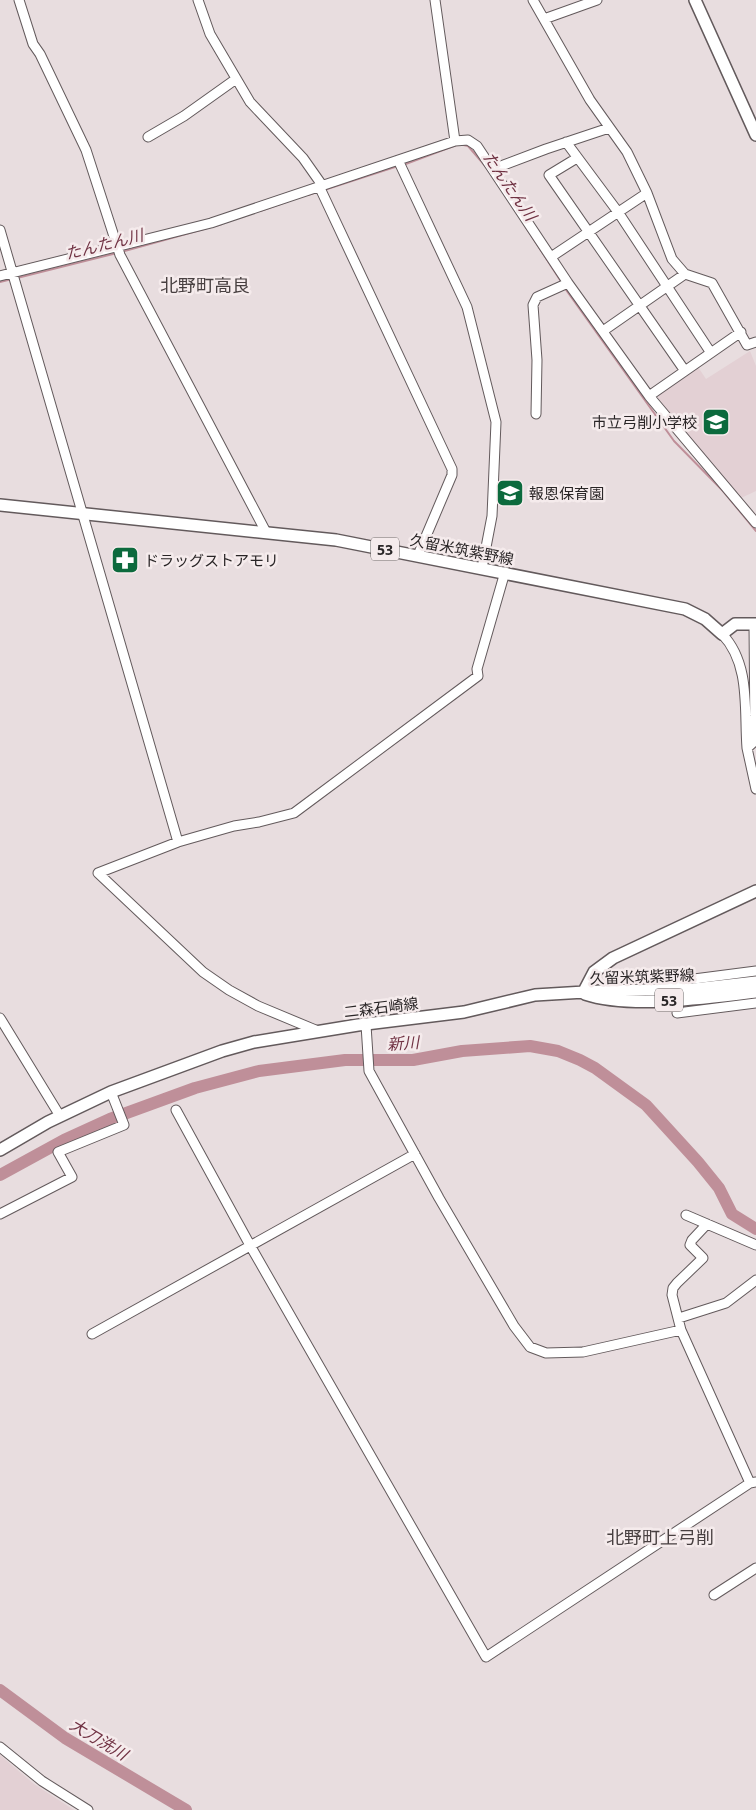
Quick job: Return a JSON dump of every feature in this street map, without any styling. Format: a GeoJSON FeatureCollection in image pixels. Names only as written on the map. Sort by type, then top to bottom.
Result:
{"type":"FeatureCollection","features":[{"type":"Feature","properties":{"kind":"main road"},"geometry":{"type":"LineString","coordinates":[[695,0],[756,135]]}},
{"type":"Feature","properties":{"kind":"main road","name":"久留米筑紫野線"},"geometry":{"type":"LineString","coordinates":[[0,505],[336,540],[685,609],[705,619],[722,634]]}},
{"type":"Feature","properties":{"kind":"main road"},"geometry":{"type":"LineString","coordinates":[[722,634],[735,624],[755,624]]}},
{"type":"Feature","properties":{"kind":"main road"},"geometry":{"type":"LineString","coordinates":[[583,993],[594,972],[613,958],[756,891]]}},
{"type":"Feature","properties":{"kind":"main road","name":"久留米筑紫野線"},"geometry":{"type":"LineString","coordinates":[[583,993],[694,989],[756,982]]}},
{"type":"Feature","properties":{"kind":"main road","name":"久留米筑紫野線"},"geometry":{"type":"LineString","coordinates":[[583,993],[600,999],[684,1000],[756,992]]}},
{"type":"Feature","properties":{"kind":"main road","name":"二森石崎線"},"geometry":{"type":"LineString","coordinates":[[0,1150],[60,1116],[111,1092],[238,1046],[319,1032],[464,1012],[535,995],[583,993]]}},
{"type":"Feature","properties":{"kind":"street"},"geometry":{"type":"LineString","coordinates":[[19,0],[33,44],[40,54],[86,150],[118,251],[266,532]]}},
{"type":"Feature","properties":{"kind":"street"},"geometry":{"type":"LineString","coordinates":[[198,0],[204,20],[250,102],[303,158],[320,186],[452,469],[452,475],[418,556]]}},
{"type":"Feature","properties":{"kind":"street"},"geometry":{"type":"LineString","coordinates":[[435,0],[455,141]]}},
{"type":"Feature","properties":{"kind":"street"},"geometry":{"type":"LineString","coordinates":[[534,0],[590,100],[627,152],[647,193],[672,259],[684,274],[712,283],[747,344],[756,342]]}},
{"type":"Feature","properties":{"kind":"street"},"geometry":{"type":"LineString","coordinates":[[544,20],[597,0]]}},
{"type":"Feature","properties":{"kind":"street"},"geometry":{"type":"LineString","coordinates":[[148,137],[184,116],[236,79]]}},
{"type":"Feature","properties":{"kind":"street"},"geometry":{"type":"LineString","coordinates":[[493,169],[609,128]]}},
{"type":"Feature","properties":{"kind":"street"},"geometry":{"type":"LineString","coordinates":[[0,276],[14,277],[118,251],[212,223],[455,141],[468,140],[473,143],[493,169],[568,283],[649,396],[756,523]]}},
{"type":"Feature","properties":{"kind":"street"},"geometry":{"type":"LineString","coordinates":[[566,142],[618,212],[711,353]]}},
{"type":"Feature","properties":{"kind":"street"},"geometry":{"type":"LineString","coordinates":[[578,158],[549,175],[590,231],[685,371]]}},
{"type":"Feature","properties":{"kind":"street"},"geometry":{"type":"LineString","coordinates":[[398,160],[466,307],[496,422],[492,516],[482,568]]}},
{"type":"Feature","properties":{"kind":"street"},"geometry":{"type":"LineString","coordinates":[[551,257],[647,193]]}},
{"type":"Feature","properties":{"kind":"street"},"geometry":{"type":"LineString","coordinates":[[0,230],[178,842]]}},
{"type":"Feature","properties":{"kind":"street"},"geometry":{"type":"LineString","coordinates":[[603,331],[684,274]]}},
{"type":"Feature","properties":{"kind":"street"},"geometry":{"type":"LineString","coordinates":[[536,414],[537,360],[533,304],[537,297],[568,283]]}},
{"type":"Feature","properties":{"kind":"street"},"geometry":{"type":"LineString","coordinates":[[649,396],[741,332]]}},
{"type":"Feature","properties":{"kind":"street"},"geometry":{"type":"LineString","coordinates":[[319,1032],[258,1006],[229,990],[203,972],[98,873],[178,842],[234,826],[294,813],[478,676],[477,669],[505,572]]}},
{"type":"Feature","properties":{"kind":"street"},"geometry":{"type":"LineString","coordinates":[[747,748],[755,742],[755,624]]}},
{"type":"Feature","properties":{"kind":"street"},"geometry":{"type":"LineString","coordinates":[[722,634],[731,645],[744,682],[747,748],[756,789]]}},
{"type":"Feature","properties":{"kind":"street"},"geometry":{"type":"LineString","coordinates":[[660,980],[694,979],[756,971]]}},
{"type":"Feature","properties":{"kind":"street"},"geometry":{"type":"LineString","coordinates":[[677,1013],[756,1002]]}},
{"type":"Feature","properties":{"kind":"street"},"geometry":{"type":"LineString","coordinates":[[0,1018],[60,1116]]}},
{"type":"Feature","properties":{"kind":"street"},"geometry":{"type":"LineString","coordinates":[[366,1025],[369,1071],[514,1326],[530,1347],[538,1352],[562,1354],[583,1352],[681,1330]]}},
{"type":"Feature","properties":{"kind":"street"},"geometry":{"type":"LineString","coordinates":[[0,1214],[72,1177],[58,1152],[124,1125],[111,1092]]}},
{"type":"Feature","properties":{"kind":"street"},"geometry":{"type":"LineString","coordinates":[[176,1110],[251,1246],[486,1657],[753,1482],[681,1330],[672,1295],[673,1288],[703,1258],[690,1245],[692,1240],[708,1224]]}},
{"type":"Feature","properties":{"kind":"street"},"geometry":{"type":"LineString","coordinates":[[92,1334],[415,1154]]}},
{"type":"Feature","properties":{"kind":"street"},"geometry":{"type":"LineString","coordinates":[[686,1215],[756,1245]]}},
{"type":"Feature","properties":{"kind":"street"},"geometry":{"type":"LineString","coordinates":[[679,1318],[726,1303],[756,1280]]}},
{"type":"Feature","properties":{"kind":"street"},"geometry":{"type":"LineString","coordinates":[[714,1595],[756,1568]]}},
{"type":"Feature","properties":{"kind":"street"},"geometry":{"type":"LineString","coordinates":[[0,1747],[42,1781],[88,1810]]}},
{"type":"Feature","properties":{"kind":"shaded area","name":"市立弓削小学校"},"geometry":{"type":"Polygon","coordinates":[[[750,351],[756,366],[756,491],[741,498],[696,449],[656,395],[698,367],[706,379],[750,351]]]}},
{"type":"Feature","properties":{"kind":"shaded area"},"geometry":{"type":"Polygon","coordinates":[[[0,1755],[34,1784],[74,1810],[0,1810],[0,1755]]]}},
{"type":"Feature","properties":{"kind":"waterway","name":"たんたん川"},"geometry":{"type":"LineString","coordinates":[[403,165],[459,144],[468,146],[487,168]]}},
{"type":"Feature","properties":{"kind":"waterway","name":"たんたん川"},"geometry":{"type":"LineString","coordinates":[[324,190],[398,166]]}},
{"type":"Feature","properties":{"kind":"waterway","name":"たんたん川"},"geometry":{"type":"LineString","coordinates":[[308,195],[317,192]]}},
{"type":"Feature","properties":{"kind":"waterway","name":"たんたん川"},"geometry":{"type":"LineString","coordinates":[[260,211],[286,202]]}},
{"type":"Feature","properties":{"kind":"waterway","name":"たんたん川"},"geometry":{"type":"LineString","coordinates":[[520,218],[562,283]]}},
{"type":"Feature","properties":{"kind":"waterway","name":"たんたん川"},"geometry":{"type":"LineString","coordinates":[[121,252],[222,224]]}},
{"type":"Feature","properties":{"kind":"waterway","name":"たんたん川"},"geometry":{"type":"LineString","coordinates":[[17,278],[117,253]]}},
{"type":"Feature","properties":{"kind":"waterway","name":"たんたん川"},"geometry":{"type":"LineString","coordinates":[[0,282],[12,279]]}},
{"type":"Feature","properties":{"kind":"waterway","name":"たんたん川"},"geometry":{"type":"LineString","coordinates":[[564,287],[674,441],[723,491],[756,531]]}},
{"type":"Feature","properties":{"kind":"waterway","name":"新川"},"geometry":{"type":"LineString","coordinates":[[0,1175],[64,1140],[110,1119],[195,1088],[259,1071],[345,1060],[413,1060],[462,1051],[530,1046],[558,1051],[580,1060],[595,1068],[646,1105],[719,1188],[732,1214],[756,1229]]}},
{"type":"Feature","properties":{"kind":"waterway","name":"大刀洗川"},"geometry":{"type":"LineString","coordinates":[[0,1690],[65,1738],[186,1810]]}},
{"type":"Feature","properties":{"kind":"place","name":"市立弓削小学校"},"geometry":{"type":"Point","coordinates":[716,422]}},
{"type":"Feature","properties":{"kind":"place","name":"報恩保育園"},"geometry":{"type":"Point","coordinates":[510,493]}},
{"type":"Feature","properties":{"kind":"place","name":"ドラッグストアモリ"},"geometry":{"type":"Point","coordinates":[125,560]}},
{"type":"Feature","properties":{"kind":"district","name":"北野町高良"},"geometry":{"type":"Point","coordinates":[205,285]}},
{"type":"Feature","properties":{"kind":"district","name":"北野町上弓削"},"geometry":{"type":"Point","coordinates":[660,1537]}}]}
